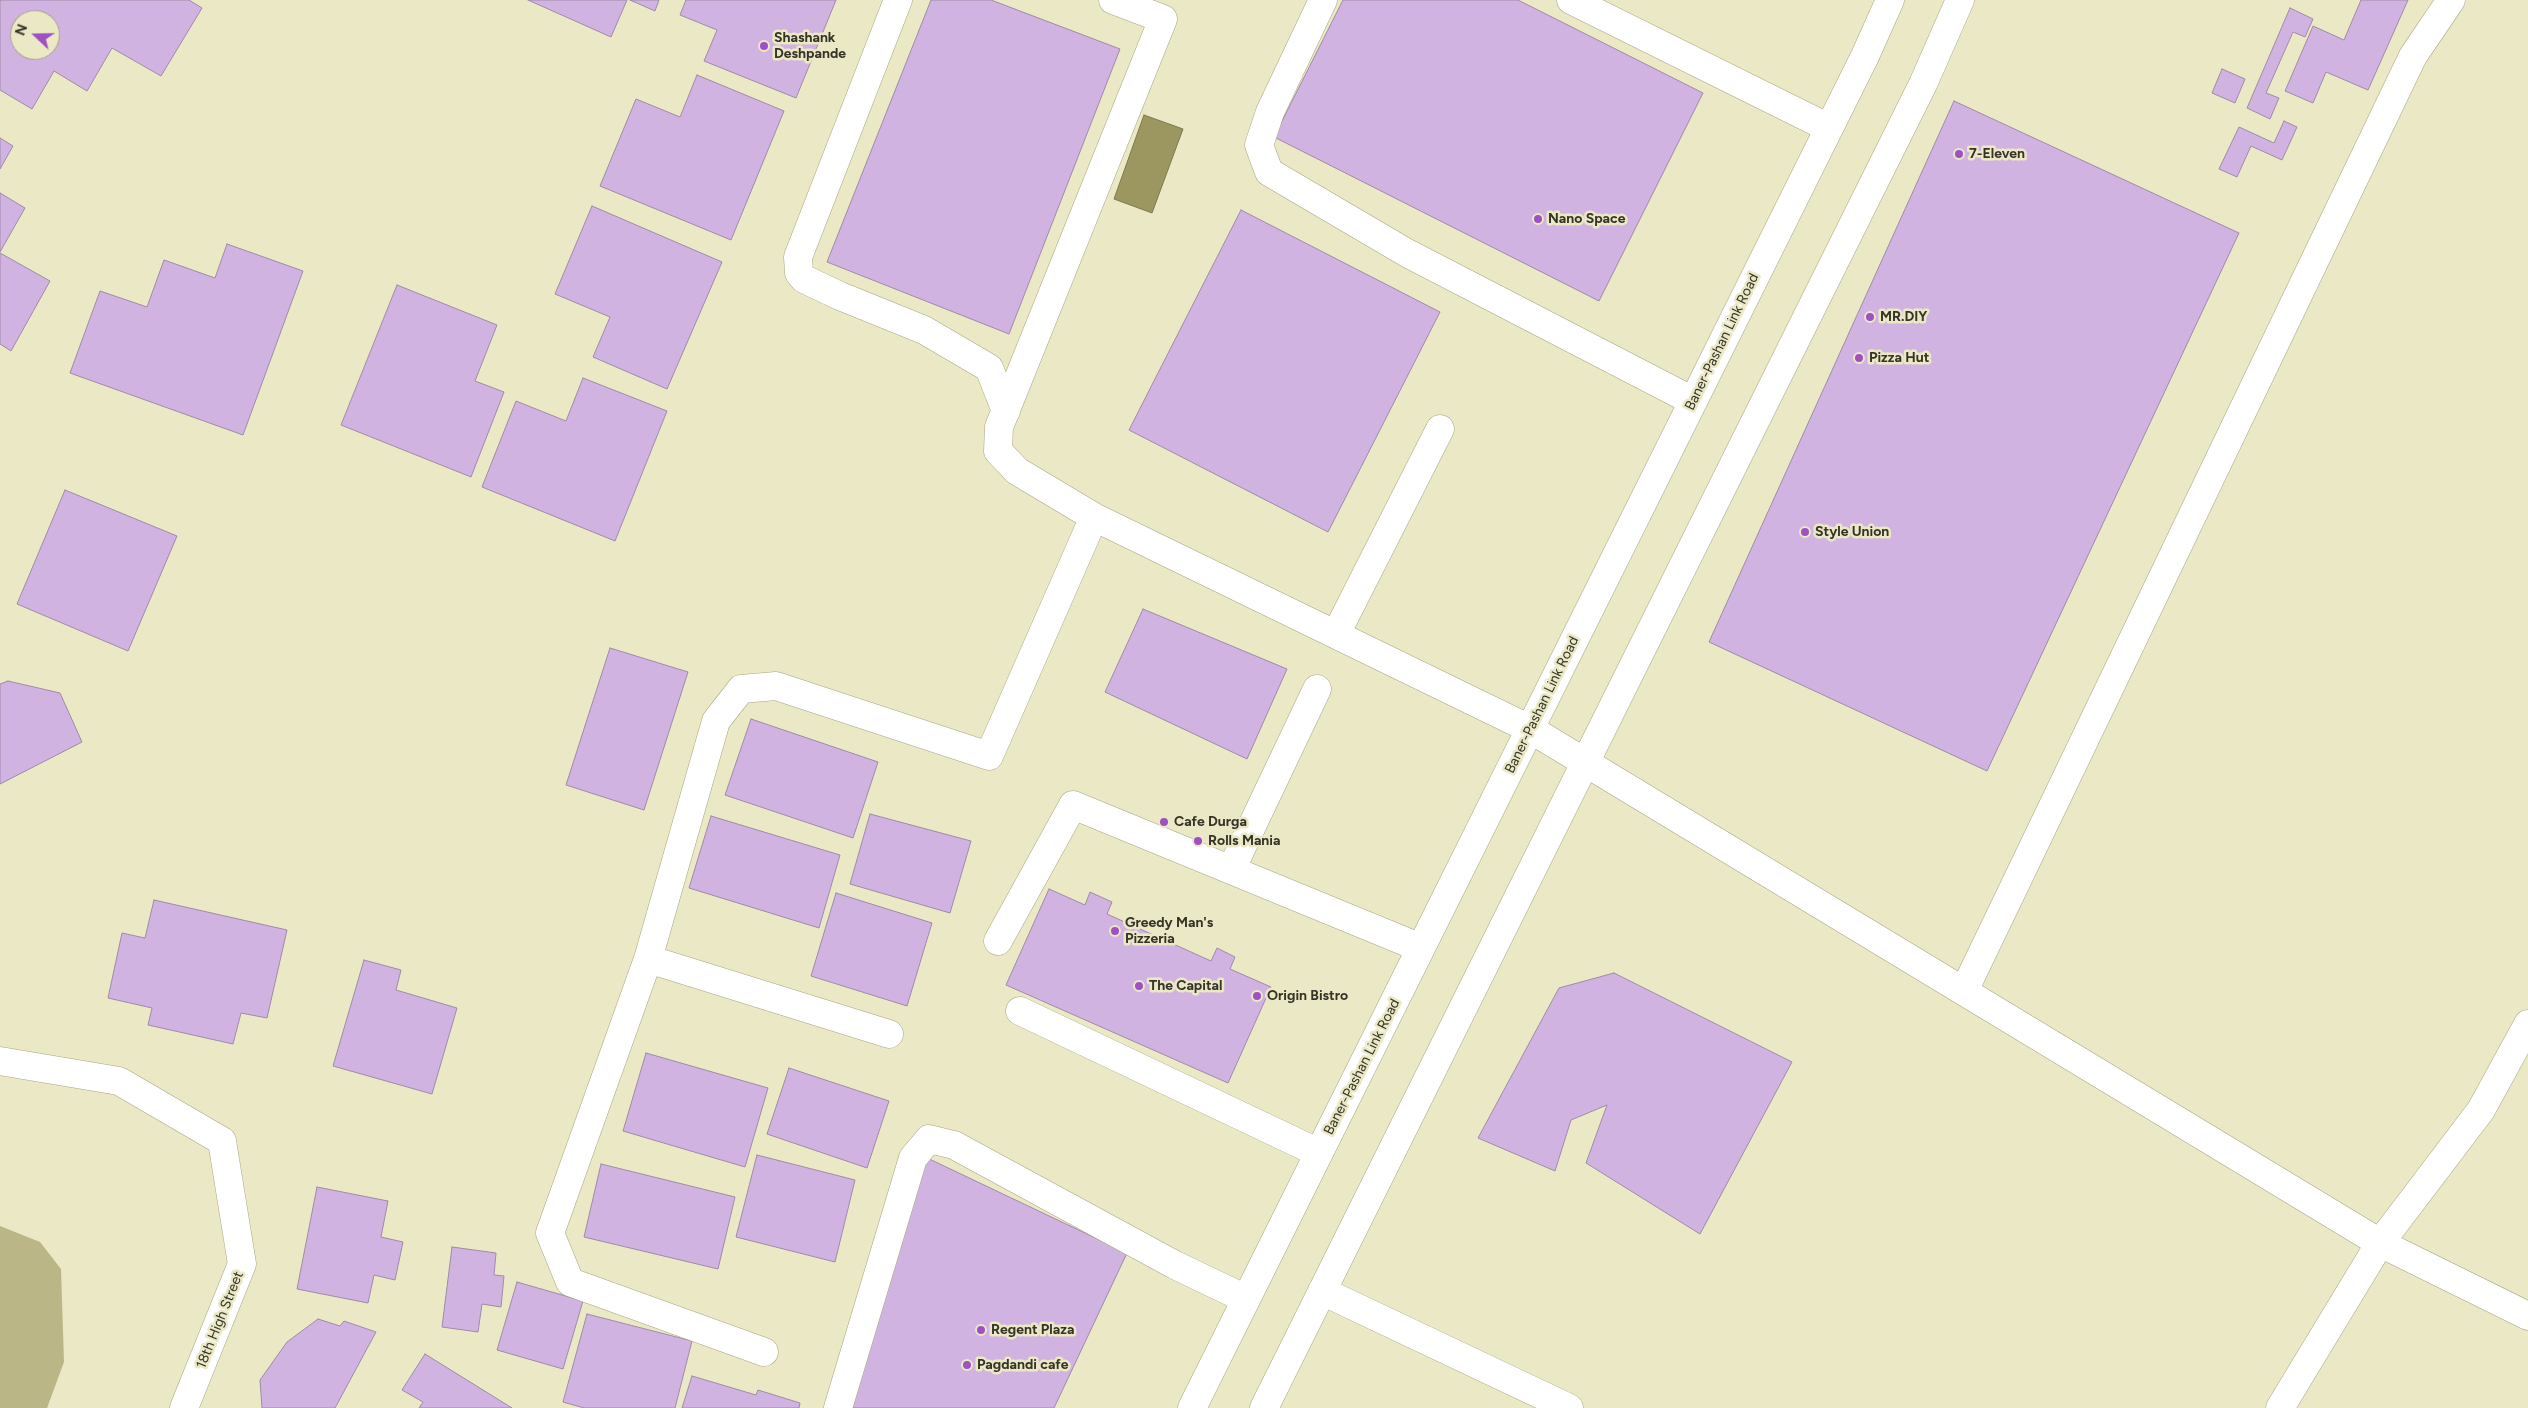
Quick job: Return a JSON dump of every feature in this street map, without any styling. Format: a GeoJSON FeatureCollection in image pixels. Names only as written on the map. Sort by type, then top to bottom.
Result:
{"type":"FeatureCollection","features":[{"type":"Feature","properties":{"kind":"street"},"geometry":{"type":"LineString","coordinates":[[898,0],[798,257],[799,273],[804,280],[924,330],[988,368],[1006,411]]}},
{"type":"Feature","properties":{"kind":"street"},"geometry":{"type":"LineString","coordinates":[[1112,0],[1163,19],[998,427],[998,451],[1017,471],[1094,516],[1530,729],[2380,1243],[2528,1316]]}},
{"type":"Feature","properties":{"kind":"street"},"geometry":{"type":"LineString","coordinates":[[1323,0],[1270,112],[1259,145],[1269,172],[1407,253],[1693,401]]}},
{"type":"Feature","properties":{"kind":"street"},"geometry":{"type":"LineString","coordinates":[[1571,0],[1829,128]]}},
{"type":"Feature","properties":{"kind":"street","name":"Baner-Pashan Link Road"},"geometry":{"type":"LineString","coordinates":[[1192,1408],[1829,128],[1890,0]]}},
{"type":"Feature","properties":{"kind":"street"},"geometry":{"type":"LineString","coordinates":[[1264,1408],[1923,84],[1960,0]]}},
{"type":"Feature","properties":{"kind":"street"},"geometry":{"type":"LineString","coordinates":[[1964,991],[2409,65],[2451,0]]}},
{"type":"Feature","properties":{"kind":"street"},"geometry":{"type":"LineString","coordinates":[[1336,634],[1440,429]]}},
{"type":"Feature","properties":{"kind":"street"},"geometry":{"type":"LineString","coordinates":[[764,1352],[570,1282],[550,1233],[648,959],[716,721],[741,689],[776,686],[990,756],[1094,516]]}},
{"type":"Feature","properties":{"kind":"street"},"geometry":{"type":"LineString","coordinates":[[1231,870],[1317,689]]}},
{"type":"Feature","properties":{"kind":"street"},"geometry":{"type":"LineString","coordinates":[[998,941],[1073,805],[1422,948]]}},
{"type":"Feature","properties":{"kind":"street"},"geometry":{"type":"LineString","coordinates":[[648,959],[889,1034]]}},
{"type":"Feature","properties":{"kind":"street"},"geometry":{"type":"LineString","coordinates":[[1020,1011],[1319,1153]]}},
{"type":"Feature","properties":{"kind":"street"},"geometry":{"type":"LineString","coordinates":[[2280,1408],[2380,1243],[2481,1110],[2528,1024]]}},
{"type":"Feature","properties":{"kind":"street","name":"18th High Street"},"geometry":{"type":"LineString","coordinates":[[0,1061],[119,1081],[222,1140],[242,1264],[184,1408]]}},
{"type":"Feature","properties":{"kind":"street"},"geometry":{"type":"LineString","coordinates":[[838,1408],[913,1158],[929,1139],[954,1145],[1175,1264],[1246,1299]]}},
{"type":"Feature","properties":{"kind":"street"},"geometry":{"type":"LineString","coordinates":[[1322,1292],[1569,1408]]}},
{"type":"Feature","properties":{"kind":"shaded area"},"geometry":{"type":"Polygon","coordinates":[[[1144,115],[1183,129],[1152,213],[1114,199],[1144,115]]]}},
{"type":"Feature","properties":{"kind":"shaded area"},"geometry":{"type":"Polygon","coordinates":[[[0,1226],[40,1242],[61,1269],[64,1362],[47,1408],[0,1408],[0,1226]]]}},
{"type":"Feature","properties":{"kind":"building"},"geometry":{"type":"Polygon","coordinates":[[[0,0],[189,0],[202,8],[161,76],[112,48],[87,91],[54,71],[32,109],[0,90],[0,0]]]}},
{"type":"Feature","properties":{"kind":"building"},"geometry":{"type":"Polygon","coordinates":[[[528,0],[627,0],[611,37],[528,0]]]}},
{"type":"Feature","properties":{"kind":"building"},"geometry":{"type":"Polygon","coordinates":[[[630,0],[659,0],[655,11],[630,0]]]}},
{"type":"Feature","properties":{"kind":"building","name":"Shashank Deshpande"},"geometry":{"type":"Polygon","coordinates":[[[686,0],[836,0],[796,98],[704,61],[717,30],[680,15],[686,0]]]}},
{"type":"Feature","properties":{"kind":"building"},"geometry":{"type":"Polygon","coordinates":[[[931,0],[991,0],[1120,49],[1009,334],[827,262],[931,0]]]}},
{"type":"Feature","properties":{"kind":"building","name":"Nano Space"},"geometry":{"type":"Polygon","coordinates":[[[1343,0],[1518,0],[1703,93],[1599,301],[1274,137],[1343,0]]]}},
{"type":"Feature","properties":{"kind":"building"},"geometry":{"type":"Polygon","coordinates":[[[2361,0],[2408,0],[2368,90],[2326,72],[2313,103],[2285,91],[2313,26],[2344,40],[2361,0]]]}},
{"type":"Feature","properties":{"kind":"building"},"geometry":{"type":"Polygon","coordinates":[[[2290,8],[2313,19],[2305,37],[2293,32],[2266,93],[2279,98],[2270,119],[2247,108],[2290,8]]]}},
{"type":"Feature","properties":{"kind":"building"},"geometry":{"type":"Polygon","coordinates":[[[2222,69],[2245,79],[2235,103],[2212,93],[2222,69]]]}},
{"type":"Feature","properties":{"kind":"building"},"geometry":{"type":"Polygon","coordinates":[[[697,75],[784,111],[731,240],[600,186],[636,99],[680,117],[697,75]]]}},
{"type":"Feature","properties":{"kind":"building"},"geometry":{"type":"Polygon","coordinates":[[[1954,101],[2239,233],[1987,771],[1709,642],[1954,101]]]}},
{"type":"Feature","properties":{"kind":"building"},"geometry":{"type":"Polygon","coordinates":[[[2284,121],[2297,127],[2282,160],[2251,146],[2237,177],[2219,169],[2239,127],[2274,143],[2284,121]]]}},
{"type":"Feature","properties":{"kind":"building"},"geometry":{"type":"Polygon","coordinates":[[[0,138],[13,146],[0,169],[0,138]]]}},
{"type":"Feature","properties":{"kind":"building"},"geometry":{"type":"Polygon","coordinates":[[[0,193],[25,208],[0,252],[0,193]]]}},
{"type":"Feature","properties":{"kind":"building"},"geometry":{"type":"Polygon","coordinates":[[[592,206],[722,262],[667,389],[593,357],[610,317],[555,294],[592,206]]]}},
{"type":"Feature","properties":{"kind":"building"},"geometry":{"type":"Polygon","coordinates":[[[1241,210],[1440,312],[1328,532],[1129,430],[1241,210]]]}},
{"type":"Feature","properties":{"kind":"building"},"geometry":{"type":"Polygon","coordinates":[[[227,244],[303,271],[243,435],[70,373],[100,291],[147,307],[164,260],[215,278],[227,244]]]}},
{"type":"Feature","properties":{"kind":"building"},"geometry":{"type":"Polygon","coordinates":[[[0,253],[50,281],[11,351],[0,344],[0,253]]]}},
{"type":"Feature","properties":{"kind":"building"},"geometry":{"type":"Polygon","coordinates":[[[397,285],[497,325],[475,381],[504,392],[471,477],[341,425],[397,285]]]}},
{"type":"Feature","properties":{"kind":"building"},"geometry":{"type":"Polygon","coordinates":[[[583,378],[667,411],[615,541],[482,487],[516,401],[566,421],[583,378]]]}},
{"type":"Feature","properties":{"kind":"building"},"geometry":{"type":"Polygon","coordinates":[[[65,490],[177,536],[128,651],[17,604],[65,490]]]}},
{"type":"Feature","properties":{"kind":"building"},"geometry":{"type":"Polygon","coordinates":[[[1143,609],[1287,669],[1247,759],[1105,692],[1143,609]]]}},
{"type":"Feature","properties":{"kind":"building"},"geometry":{"type":"Polygon","coordinates":[[[610,648],[688,672],[644,810],[566,785],[610,648]]]}},
{"type":"Feature","properties":{"kind":"building"},"geometry":{"type":"Polygon","coordinates":[[[8,681],[60,693],[82,742],[0,784],[0,684],[8,681]]]}},
{"type":"Feature","properties":{"kind":"building"},"geometry":{"type":"Polygon","coordinates":[[[751,719],[878,762],[853,838],[725,795],[751,719]]]}},
{"type":"Feature","properties":{"kind":"building"},"geometry":{"type":"Polygon","coordinates":[[[870,814],[971,841],[950,913],[850,884],[870,814]]]}},
{"type":"Feature","properties":{"kind":"building"},"geometry":{"type":"Polygon","coordinates":[[[711,816],[840,855],[819,928],[689,888],[711,816]]]}},
{"type":"Feature","properties":{"kind":"building","name":"The Capital"},"geometry":{"type":"Polygon","coordinates":[[[1049,889],[1085,905],[1090,892],[1112,902],[1107,914],[1211,961],[1217,948],[1235,957],[1230,969],[1271,987],[1228,1083],[1006,985],[1049,889]]]}},
{"type":"Feature","properties":{"kind":"building"},"geometry":{"type":"Polygon","coordinates":[[[836,893],[932,923],[907,1006],[811,976],[836,893]]]}},
{"type":"Feature","properties":{"kind":"building"},"geometry":{"type":"Polygon","coordinates":[[[154,900],[287,930],[267,1018],[241,1013],[233,1044],[148,1025],[152,1008],[108,998],[122,933],[145,938],[154,900]]]}},
{"type":"Feature","properties":{"kind":"building"},"geometry":{"type":"Polygon","coordinates":[[[364,960],[401,970],[396,990],[457,1008],[432,1094],[333,1066],[364,960]]]}},
{"type":"Feature","properties":{"kind":"building"},"geometry":{"type":"Polygon","coordinates":[[[1614,973],[1792,1062],[1700,1234],[1586,1163],[1607,1105],[1571,1120],[1555,1171],[1478,1138],[1559,988],[1614,973]]]}},
{"type":"Feature","properties":{"kind":"building"},"geometry":{"type":"Polygon","coordinates":[[[646,1053],[768,1088],[745,1167],[623,1131],[646,1053]]]}},
{"type":"Feature","properties":{"kind":"building"},"geometry":{"type":"Polygon","coordinates":[[[789,1068],[889,1101],[867,1168],[767,1134],[789,1068]]]}},
{"type":"Feature","properties":{"kind":"building"},"geometry":{"type":"Polygon","coordinates":[[[757,1155],[855,1180],[835,1262],[736,1237],[757,1155]]]}},
{"type":"Feature","properties":{"kind":"building","name":"Regent Plaza"},"geometry":{"type":"Polygon","coordinates":[[[923,1156],[1127,1253],[1054,1408],[849,1408],[923,1156]]]}},
{"type":"Feature","properties":{"kind":"building"},"geometry":{"type":"Polygon","coordinates":[[[601,1164],[735,1197],[718,1269],[584,1237],[601,1164]]]}},
{"type":"Feature","properties":{"kind":"building"},"geometry":{"type":"Polygon","coordinates":[[[317,1187],[388,1201],[381,1237],[403,1242],[395,1280],[374,1275],[368,1303],[297,1289],[317,1187]]]}},
{"type":"Feature","properties":{"kind":"building"},"geometry":{"type":"Polygon","coordinates":[[[452,1247],[496,1253],[494,1275],[504,1276],[501,1307],[482,1304],[478,1332],[442,1327],[452,1247]]]}},
{"type":"Feature","properties":{"kind":"building"},"geometry":{"type":"Polygon","coordinates":[[[517,1282],[583,1301],[563,1369],[497,1350],[517,1282]]]}},
{"type":"Feature","properties":{"kind":"building"},"geometry":{"type":"Polygon","coordinates":[[[587,1314],[692,1341],[675,1408],[584,1408],[563,1402],[587,1314]]]}},
{"type":"Feature","properties":{"kind":"building"},"geometry":{"type":"Polygon","coordinates":[[[318,1319],[340,1326],[344,1321],[376,1332],[335,1408],[262,1408],[260,1380],[287,1342],[318,1319]]]}},
{"type":"Feature","properties":{"kind":"building"},"geometry":{"type":"Polygon","coordinates":[[[425,1354],[512,1408],[419,1408],[423,1402],[402,1390],[425,1354]]]}},
{"type":"Feature","properties":{"kind":"building"},"geometry":{"type":"Polygon","coordinates":[[[692,1376],[756,1395],[758,1390],[800,1403],[799,1408],[682,1408],[692,1376]]]}},
{"type":"Feature","properties":{"kind":"place","name":"Shashank Deshpande"},"geometry":{"type":"Point","coordinates":[764,46]}},
{"type":"Feature","properties":{"kind":"place","name":"7-Eleven"},"geometry":{"type":"Point","coordinates":[1959,154]}},
{"type":"Feature","properties":{"kind":"place","name":"Nano Space"},"geometry":{"type":"Point","coordinates":[1538,219]}},
{"type":"Feature","properties":{"kind":"place","name":"MR.DIY"},"geometry":{"type":"Point","coordinates":[1870,317]}},
{"type":"Feature","properties":{"kind":"place","name":"Pizza Hut"},"geometry":{"type":"Point","coordinates":[1859,358]}},
{"type":"Feature","properties":{"kind":"place","name":"Style Union"},"geometry":{"type":"Point","coordinates":[1805,532]}},
{"type":"Feature","properties":{"kind":"place","name":"Cafe Durga"},"geometry":{"type":"Point","coordinates":[1164,822]}},
{"type":"Feature","properties":{"kind":"place","name":"Rolls Mania"},"geometry":{"type":"Point","coordinates":[1198,841]}},
{"type":"Feature","properties":{"kind":"place","name":"Greedy Man's Pizzeria"},"geometry":{"type":"Point","coordinates":[1115,931]}},
{"type":"Feature","properties":{"kind":"place","name":"The Capital"},"geometry":{"type":"Point","coordinates":[1139,986]}},
{"type":"Feature","properties":{"kind":"place","name":"Origin Bistro"},"geometry":{"type":"Point","coordinates":[1257,996]}},
{"type":"Feature","properties":{"kind":"place","name":"Regent Plaza"},"geometry":{"type":"Point","coordinates":[981,1330]}},
{"type":"Feature","properties":{"kind":"place","name":"Pagdandi cafe"},"geometry":{"type":"Point","coordinates":[967,1365]}}]}
